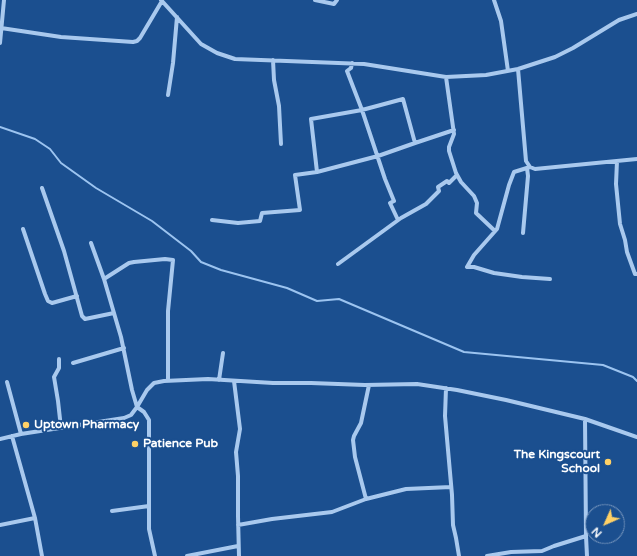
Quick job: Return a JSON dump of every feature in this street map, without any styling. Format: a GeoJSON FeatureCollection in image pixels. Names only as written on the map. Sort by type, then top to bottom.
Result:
{"type":"FeatureCollection","features":[{"type":"Feature","properties":{"kind":"street"},"geometry":{"type":"LineString","coordinates":[[0,43],[4,0]]}},
{"type":"Feature","properties":{"kind":"street"},"geometry":{"type":"LineString","coordinates":[[316,0],[334,4],[337,0]]}},
{"type":"Feature","properties":{"kind":"street"},"geometry":{"type":"LineString","coordinates":[[494,0],[501,20],[508,71]]}},
{"type":"Feature","properties":{"kind":"street"},"geometry":{"type":"LineString","coordinates":[[1,26],[61,37],[133,42],[140,38],[161,1],[201,44],[217,53],[235,59],[364,64],[446,77],[486,75],[508,71],[555,57],[573,48],[619,20],[637,14]]}},
{"type":"Feature","properties":{"kind":"street"},"geometry":{"type":"LineString","coordinates":[[168,94],[173,63],[177,17]]}},
{"type":"Feature","properties":{"kind":"street"},"geometry":{"type":"LineString","coordinates":[[273,60],[274,80],[280,112],[281,144]]}},
{"type":"Feature","properties":{"kind":"street"},"geometry":{"type":"LineString","coordinates":[[352,63],[351,68],[347,71],[394,201],[390,203],[398,220]]}},
{"type":"Feature","properties":{"kind":"street"},"geometry":{"type":"LineString","coordinates":[[518,69],[526,161],[529,168],[523,233]]}},
{"type":"Feature","properties":{"kind":"street"},"geometry":{"type":"LineString","coordinates":[[446,77],[454,130],[454,138],[449,150],[457,175],[461,182],[474,196],[477,203],[476,213],[495,231]]}},
{"type":"Feature","properties":{"kind":"street"},"geometry":{"type":"LineString","coordinates":[[317,172],[311,119],[362,110],[403,99],[415,143]]}},
{"type":"Feature","properties":{"kind":"street"},"geometry":{"type":"LineString","coordinates":[[212,220],[238,223],[260,221],[262,213],[300,210],[295,176],[317,172],[378,156],[454,130]]}},
{"type":"Feature","properties":{"kind":"street"},"geometry":{"type":"LineString","coordinates":[[550,279],[494,273],[474,267],[467,267],[474,254],[497,229],[514,172],[529,168],[535,169],[637,159]]}},
{"type":"Feature","properties":{"kind":"street"},"geometry":{"type":"LineString","coordinates":[[617,161],[616,184],[620,224],[627,252],[635,274],[637,274]]}},
{"type":"Feature","properties":{"kind":"street"},"geometry":{"type":"LineString","coordinates":[[338,264],[398,220],[426,204],[439,191],[438,187],[447,181],[449,183],[457,175]]}},
{"type":"Feature","properties":{"kind":"street"},"geometry":{"type":"LineString","coordinates":[[42,188],[64,252],[82,316],[85,319],[114,313]]}},
{"type":"Feature","properties":{"kind":"street"},"geometry":{"type":"LineString","coordinates":[[23,229],[48,301],[52,303],[77,296]]}},
{"type":"Feature","properties":{"kind":"street"},"geometry":{"type":"LineString","coordinates":[[90,243],[104,279],[114,313],[124,348],[132,390],[138,407],[144,412],[149,420],[149,529],[154,556]]}},
{"type":"Feature","properties":{"kind":"street"},"geometry":{"type":"LineString","coordinates":[[104,279],[134,262],[165,259],[173,260],[168,311],[168,380]]}},
{"type":"Feature","properties":{"kind":"street"},"geometry":{"type":"LineString","coordinates":[[73,364],[124,348]]}},
{"type":"Feature","properties":{"kind":"street"},"geometry":{"type":"LineString","coordinates":[[219,380],[223,353]]}},
{"type":"Feature","properties":{"kind":"street"},"geometry":{"type":"LineString","coordinates":[[59,359],[59,368],[54,377],[61,428]]}},
{"type":"Feature","properties":{"kind":"street"},"geometry":{"type":"LineString","coordinates":[[0,439],[21,434],[124,418],[131,415],[138,407],[147,390],[154,383],[168,380],[208,379],[273,384],[416,384],[446,388],[506,400],[584,419],[637,437]]}},
{"type":"Feature","properties":{"kind":"street"},"geometry":{"type":"LineString","coordinates":[[234,381],[240,429],[236,452],[238,476],[239,556]]}},
{"type":"Feature","properties":{"kind":"street"},"geometry":{"type":"LineString","coordinates":[[7,382],[21,434]]}},
{"type":"Feature","properties":{"kind":"street"},"geometry":{"type":"LineString","coordinates":[[366,499],[355,457],[353,440],[361,423],[369,385]]}},
{"type":"Feature","properties":{"kind":"street"},"geometry":{"type":"LineString","coordinates":[[446,388],[445,416],[453,525],[459,556]]}},
{"type":"Feature","properties":{"kind":"street"},"geometry":{"type":"LineString","coordinates":[[584,419],[585,504]]}},
{"type":"Feature","properties":{"kind":"street"},"geometry":{"type":"LineString","coordinates":[[12,436],[35,518],[42,556]]}},
{"type":"Feature","properties":{"kind":"street"},"geometry":{"type":"LineString","coordinates":[[238,525],[272,519],[332,512],[366,499],[406,489],[451,487]]}},
{"type":"Feature","properties":{"kind":"street"},"geometry":{"type":"LineString","coordinates":[[112,511],[149,506]]}},
{"type":"Feature","properties":{"kind":"street"},"geometry":{"type":"LineString","coordinates":[[0,525],[35,518]]}},
{"type":"Feature","properties":{"kind":"street"},"geometry":{"type":"LineString","coordinates":[[487,556],[511,552],[542,551],[585,536]]}},
{"type":"Feature","properties":{"kind":"street"},"geometry":{"type":"LineString","coordinates":[[586,544],[587,556]]}},
{"type":"Feature","properties":{"kind":"street"},"geometry":{"type":"LineString","coordinates":[[187,556],[238,546]]}},
{"type":"Feature","properties":{"kind":"waterway"},"geometry":{"type":"LineString","coordinates":[[0,127],[35,139],[50,149],[61,163],[96,188],[152,221],[191,251],[201,262],[221,270],[287,288],[317,301],[339,299],[464,352],[603,365],[633,377],[637,381]]}},
{"type":"Feature","properties":{"kind":"place","name":"Uptown Pharmacy"},"geometry":{"type":"Point","coordinates":[26,425]}},
{"type":"Feature","properties":{"kind":"place","name":"Patience Pub"},"geometry":{"type":"Point","coordinates":[135,444]}},
{"type":"Feature","properties":{"kind":"place","name":"The Kingscourt School"},"geometry":{"type":"Point","coordinates":[608,462]}}]}
